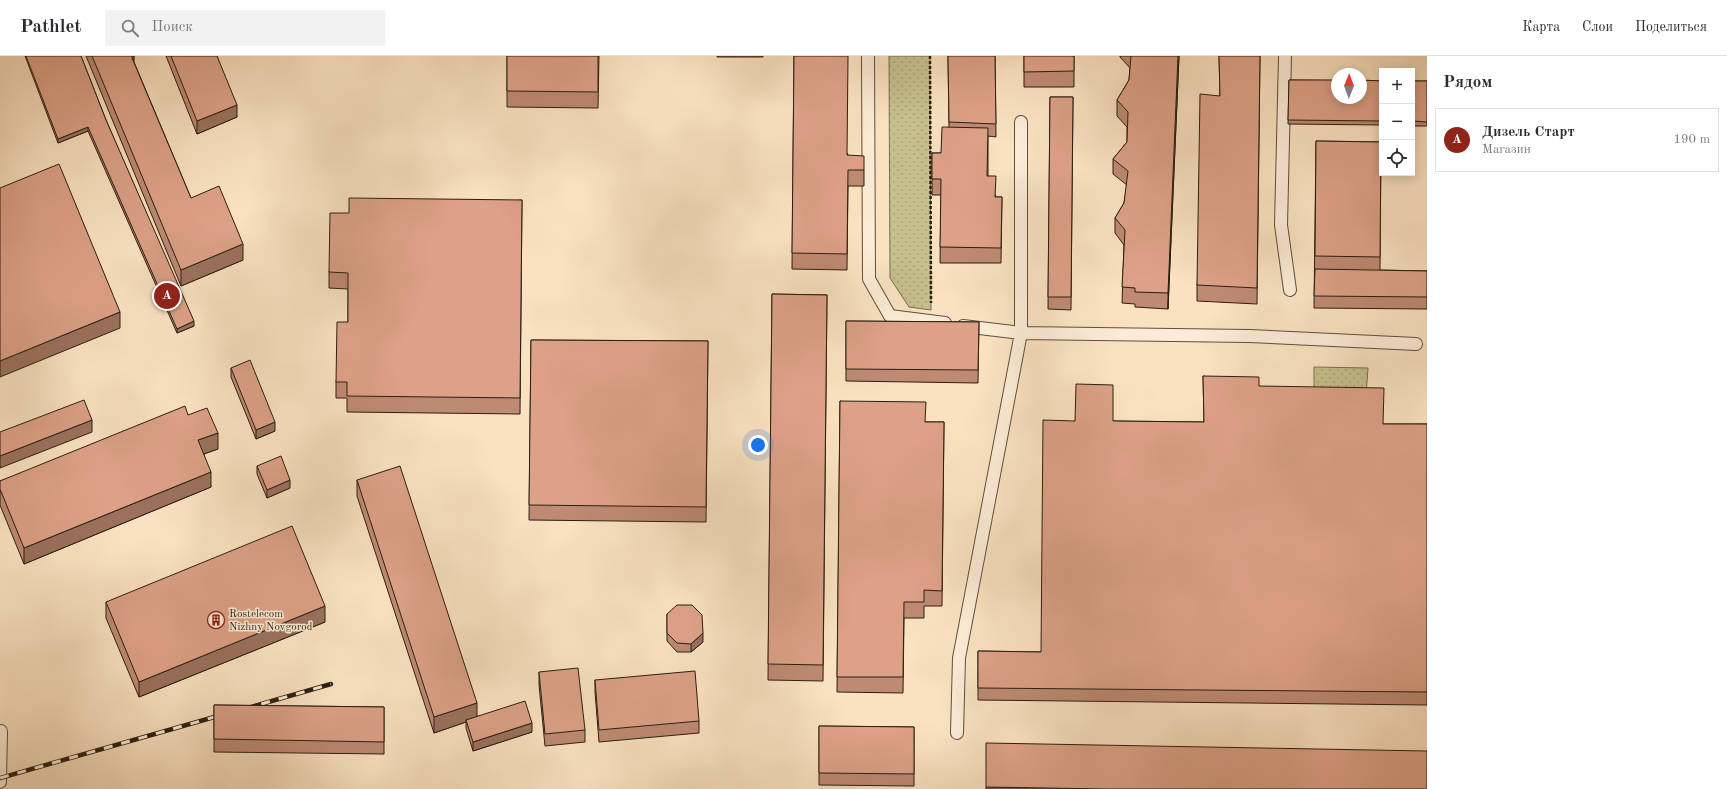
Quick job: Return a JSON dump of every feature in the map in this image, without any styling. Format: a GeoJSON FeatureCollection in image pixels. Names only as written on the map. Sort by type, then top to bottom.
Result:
{"type":"FeatureCollection","features":[{"type":"Feature","properties":{"kind":"lane"},"geometry":{"type":"LineString","coordinates":[[868,56],[870,279],[890,316],[1021,333],[1249,336],[1416,344]]}},
{"type":"Feature","properties":{"kind":"lane"},"geometry":{"type":"LineString","coordinates":[[1285,56],[1281,225],[1290,290]]}},
{"type":"Feature","properties":{"kind":"lane"},"geometry":{"type":"LineString","coordinates":[[957,733],[959,658],[1021,333],[1021,122]]}},
{"type":"Feature","properties":{"kind":"lane"},"geometry":{"type":"LineString","coordinates":[[0,782],[1,731]]}},
{"type":"Feature","properties":{"kind":"path"},"geometry":{"type":"LineString","coordinates":[[930,56],[931,322]]}},
{"type":"Feature","properties":{"kind":"shaded area"},"geometry":{"type":"Polygon","coordinates":[[[889,56],[930,56],[931,310],[909,307],[890,278],[889,56]]]}},
{"type":"Feature","properties":{"kind":"shaded area"},"geometry":{"type":"Polygon","coordinates":[[[1314,367],[1368,368],[1366,396],[1314,395],[1314,367]]]}},
{"type":"Feature","properties":{"kind":"building"},"geometry":{"type":"Polygon","coordinates":[[[26,56],[81,56],[106,120],[194,321],[177,329],[88,127],[58,139],[26,56]]]}},
{"type":"Feature","properties":{"kind":"building"},"geometry":{"type":"Polygon","coordinates":[[[92,56],[132,56],[191,198],[219,186],[243,244],[181,270],[92,56]]]}},
{"type":"Feature","properties":{"kind":"building"},"geometry":{"type":"Polygon","coordinates":[[[171,56],[217,56],[237,105],[197,121],[171,56]]]}},
{"type":"Feature","properties":{"kind":"building"},"geometry":{"type":"Polygon","coordinates":[[[507,56],[598,56],[598,92],[507,91],[507,56]]]}},
{"type":"Feature","properties":{"kind":"building"},"geometry":{"type":"Polygon","coordinates":[[[794,56],[848,56],[847,155],[864,156],[864,170],[848,170],[847,254],[792,253],[794,56]]]}},
{"type":"Feature","properties":{"kind":"building"},"geometry":{"type":"Polygon","coordinates":[[[948,56],[995,56],[996,124],[949,122],[948,56]]]}},
{"type":"Feature","properties":{"kind":"building"},"geometry":{"type":"Polygon","coordinates":[[[1024,56],[1074,56],[1074,71],[1024,72],[1024,56]]]}},
{"type":"Feature","properties":{"kind":"building"},"geometry":{"type":"Polygon","coordinates":[[[1131,56],[1178,56],[1168,293],[1135,292],[1135,288],[1122,287],[1125,230],[1115,218],[1124,203],[1128,171],[1113,159],[1127,142],[1128,112],[1117,100],[1129,80],[1131,56]]]}},
{"type":"Feature","properties":{"kind":"building"},"geometry":{"type":"Polygon","coordinates":[[[1219,56],[1260,56],[1257,288],[1197,285],[1200,94],[1220,96],[1219,56]]]}},
{"type":"Feature","properties":{"kind":"building"},"geometry":{"type":"Polygon","coordinates":[[[1289,80],[1331,80],[1331,104],[1367,104],[1367,80],[1379,81],[1379,121],[1288,120],[1289,80]]]}},
{"type":"Feature","properties":{"kind":"building"},"geometry":{"type":"Polygon","coordinates":[[[1415,81],[1427,81],[1427,122],[1415,121],[1415,81]]]}},
{"type":"Feature","properties":{"kind":"building"},"geometry":{"type":"Polygon","coordinates":[[[1050,97],[1073,97],[1071,297],[1048,297],[1050,97]]]}},
{"type":"Feature","properties":{"kind":"building"},"geometry":{"type":"Polygon","coordinates":[[[942,127],[988,128],[987,176],[996,176],[995,197],[1002,197],[1001,248],[940,247],[941,179],[932,179],[932,153],[941,153],[942,127]]]}},
{"type":"Feature","properties":{"kind":"building"},"geometry":{"type":"Polygon","coordinates":[[[1316,141],[1379,142],[1379,176],[1381,176],[1380,257],[1315,256],[1316,141]]]}},
{"type":"Feature","properties":{"kind":"building"},"geometry":{"type":"Polygon","coordinates":[[[59,164],[120,312],[0,361],[0,188],[59,164]]]}},
{"type":"Feature","properties":{"kind":"building"},"geometry":{"type":"Polygon","coordinates":[[[349,198],[522,200],[520,398],[347,396],[347,382],[336,382],[337,322],[348,322],[348,273],[329,272],[330,213],[349,213],[349,198]]]}},
{"type":"Feature","properties":{"kind":"building"},"geometry":{"type":"Polygon","coordinates":[[[1315,269],[1427,271],[1427,297],[1314,296],[1315,269]]]}},
{"type":"Feature","properties":{"kind":"building"},"geometry":{"type":"Polygon","coordinates":[[[772,294],[827,295],[823,665],[768,664],[772,294]]]}},
{"type":"Feature","properties":{"kind":"building"},"geometry":{"type":"Polygon","coordinates":[[[846,321],[979,322],[978,370],[846,369],[846,321]]]}},
{"type":"Feature","properties":{"kind":"building"},"geometry":{"type":"Polygon","coordinates":[[[531,340],[708,341],[706,507],[529,505],[531,340]]]}},
{"type":"Feature","properties":{"kind":"building"},"geometry":{"type":"Polygon","coordinates":[[[250,360],[275,422],[256,430],[231,368],[250,360]]]}},
{"type":"Feature","properties":{"kind":"building"},"geometry":{"type":"Polygon","coordinates":[[[1203,376],[1259,377],[1259,386],[1384,388],[1383,424],[1427,424],[1427,692],[978,688],[978,651],[1041,652],[1043,420],[1075,421],[1076,384],[1113,385],[1113,421],[1204,422],[1203,376]]]}},
{"type":"Feature","properties":{"kind":"building"},"geometry":{"type":"Polygon","coordinates":[[[84,400],[92,420],[0,456],[0,432],[84,400]]]}},
{"type":"Feature","properties":{"kind":"building"},"geometry":{"type":"Polygon","coordinates":[[[840,401],[926,402],[925,422],[944,422],[942,591],[924,590],[924,602],[904,602],[903,677],[837,677],[840,401]]]}},
{"type":"Feature","properties":{"kind":"building"},"geometry":{"type":"Polygon","coordinates":[[[185,406],[188,415],[207,408],[218,433],[198,440],[211,472],[24,548],[0,489],[0,481],[185,406]]]}},
{"type":"Feature","properties":{"kind":"building"},"geometry":{"type":"Polygon","coordinates":[[[281,456],[290,480],[267,490],[257,466],[281,456]]]}},
{"type":"Feature","properties":{"kind":"building"},"geometry":{"type":"Polygon","coordinates":[[[400,466],[477,703],[434,717],[357,480],[400,466]]]}},
{"type":"Feature","properties":{"kind":"building","name":"Rostelecom Nizhny Novgorod"},"geometry":{"type":"Polygon","coordinates":[[[292,526],[325,606],[139,682],[106,602],[292,526]]]}},
{"type":"Feature","properties":{"kind":"building"},"geometry":{"type":"Polygon","coordinates":[[[677,605],[692,605],[702,615],[703,633],[691,644],[677,643],[667,633],[667,614],[677,605]]]}},
{"type":"Feature","properties":{"kind":"building"},"geometry":{"type":"Polygon","coordinates":[[[578,668],[585,730],[545,734],[539,672],[578,668]]]}},
{"type":"Feature","properties":{"kind":"building"},"geometry":{"type":"Polygon","coordinates":[[[695,671],[699,721],[599,730],[595,680],[695,671]]]}},
{"type":"Feature","properties":{"kind":"building"},"geometry":{"type":"Polygon","coordinates":[[[525,701],[532,723],[473,742],[466,720],[525,701]]]}},
{"type":"Feature","properties":{"kind":"building"},"geometry":{"type":"Polygon","coordinates":[[[214,705],[384,707],[384,742],[214,739],[214,705]]]}},
{"type":"Feature","properties":{"kind":"building"},"geometry":{"type":"Polygon","coordinates":[[[819,726],[914,727],[914,774],[819,773],[819,726]]]}},
{"type":"Feature","properties":{"kind":"building"},"geometry":{"type":"Polygon","coordinates":[[[986,743],[1427,751],[1427,789],[1106,789],[986,787],[986,743]]]}},
{"type":"Feature","properties":{"kind":"railway"},"geometry":{"type":"LineString","coordinates":[[244,709],[331,684]]}},
{"type":"Feature","properties":{"kind":"railway"},"geometry":{"type":"LineString","coordinates":[[0,778],[225,714]]}},
{"type":"Feature","properties":{"kind":"place","name":"Дизель Старт"},"geometry":{"type":"Point","coordinates":[167,296]}},
{"type":"Feature","properties":{"kind":"place","name":"Rostelecom Nizhny Novgorod"},"geometry":{"type":"Point","coordinates":[216,620]}}]}
